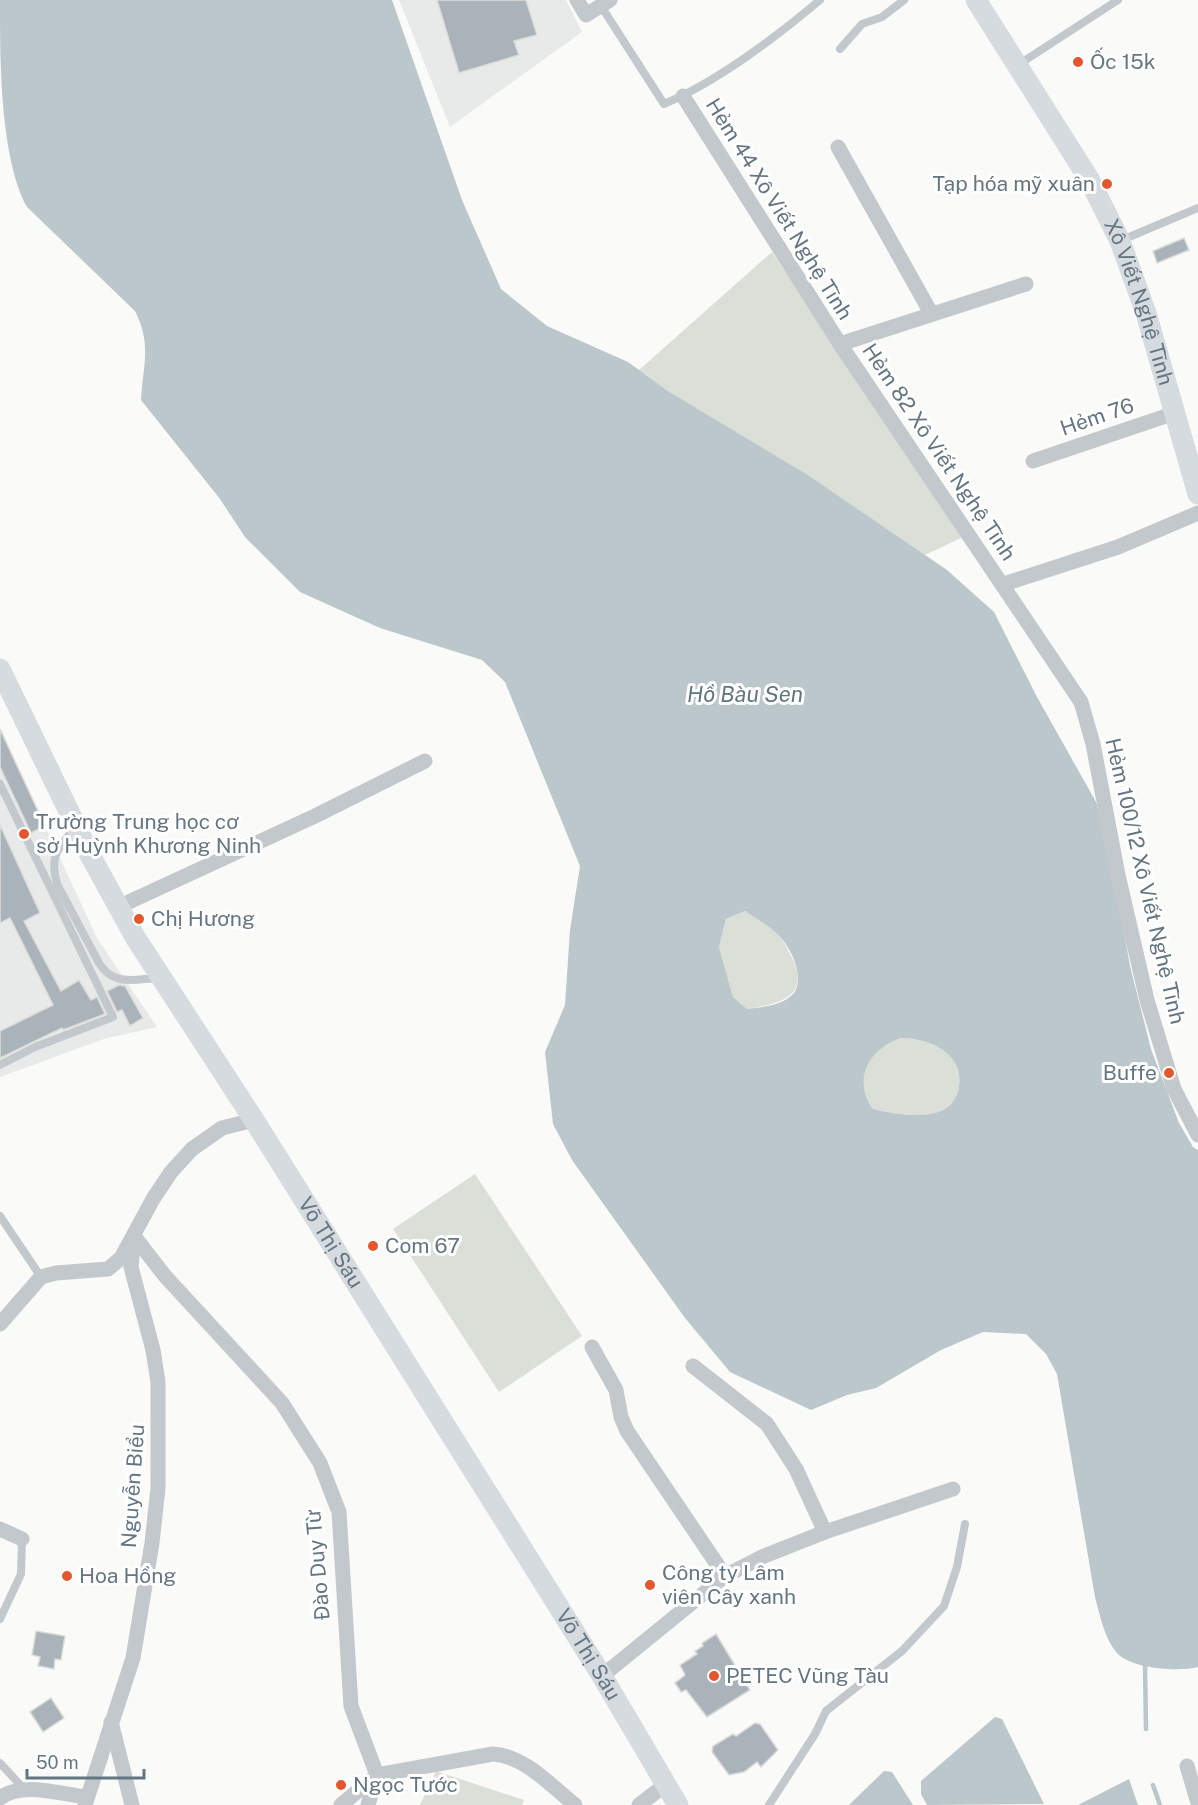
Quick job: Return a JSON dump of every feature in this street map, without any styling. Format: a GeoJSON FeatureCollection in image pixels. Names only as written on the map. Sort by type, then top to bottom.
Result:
{"type":"FeatureCollection","features":[{"type":"Feature","properties":{"kind":"main road","name":"Xô Viết Nghệ Tĩnh"},"geometry":{"type":"LineString","coordinates":[[976,0],[1089,179],[1120,241],[1146,313],[1198,494]]}},
{"type":"Feature","properties":{"kind":"main road","name":"Võ Thị Sáu"},"geometry":{"type":"LineString","coordinates":[[0,669],[75,826],[118,907],[160,978],[254,1120],[602,1676],[678,1805]]}},
{"type":"Feature","properties":{"kind":"street"},"geometry":{"type":"LineString","coordinates":[[577,0],[585,15],[605,3]]}},
{"type":"Feature","properties":{"kind":"street","name":"Hẻm 44 Xô Viết Nghệ Tĩnh"},"geometry":{"type":"LineString","coordinates":[[683,96],[840,344]]}},
{"type":"Feature","properties":{"kind":"street"},"geometry":{"type":"LineString","coordinates":[[838,147],[931,313]]}},
{"type":"Feature","properties":{"kind":"street"},"geometry":{"type":"LineString","coordinates":[[840,344],[1026,284]]}},
{"type":"Feature","properties":{"kind":"street","name":"Hẻm 82 Xô Viết Nghệ Tĩnh"},"geometry":{"type":"LineString","coordinates":[[840,344],[1004,584],[1081,702]]}},
{"type":"Feature","properties":{"kind":"street","name":"Hẻm 76"},"geometry":{"type":"LineString","coordinates":[[1033,461],[1175,413]]}},
{"type":"Feature","properties":{"kind":"street","name":"Hẻm 82 Xô Viết Nghệ Tĩnh"},"geometry":{"type":"LineString","coordinates":[[1004,584],[1118,548],[1198,513]]}},
{"type":"Feature","properties":{"kind":"street","name":"Hẻm 100/12 Xô Viết Nghệ Tĩnh"},"geometry":{"type":"LineString","coordinates":[[1081,702],[1093,744],[1118,875],[1147,1000],[1174,1089],[1198,1135]]}},
{"type":"Feature","properties":{"kind":"street"},"geometry":{"type":"LineString","coordinates":[[118,907],[315,816],[424,761]]}},
{"type":"Feature","properties":{"kind":"street"},"geometry":{"type":"LineString","coordinates":[[0,1324],[41,1277],[56,1273],[108,1269],[121,1258],[153,1199],[171,1172],[192,1149],[222,1128],[254,1120]]}},
{"type":"Feature","properties":{"kind":"street","name":"Nguyễn Biểu"},"geometry":{"type":"LineString","coordinates":[[85,1801],[133,1659],[152,1544],[158,1488],[158,1382],[153,1350],[131,1267],[134,1236]]}},
{"type":"Feature","properties":{"kind":"street","name":"Đào Duy Từ"},"geometry":{"type":"LineString","coordinates":[[134,1236],[165,1276],[282,1403],[320,1463],[339,1512],[351,1706],[377,1775]]}},
{"type":"Feature","properties":{"kind":"street"},"geometry":{"type":"LineString","coordinates":[[592,1347],[616,1390],[621,1417],[627,1431],[725,1576]]}},
{"type":"Feature","properties":{"kind":"street"},"geometry":{"type":"LineString","coordinates":[[693,1366],[766,1424],[796,1469],[825,1532]]}},
{"type":"Feature","properties":{"kind":"street"},"geometry":{"type":"LineString","coordinates":[[602,1676],[725,1576],[764,1556],[825,1532],[953,1489]]}},
{"type":"Feature","properties":{"kind":"street"},"geometry":{"type":"LineString","coordinates":[[0,1529],[22,1539]]}},
{"type":"Feature","properties":{"kind":"street"},"geometry":{"type":"LineString","coordinates":[[111,1722],[132,1805]]}},
{"type":"Feature","properties":{"kind":"street"},"geometry":{"type":"LineString","coordinates":[[341,1805],[377,1775],[493,1754],[506,1755],[518,1760],[575,1805]]}},
{"type":"Feature","properties":{"kind":"street"},"geometry":{"type":"LineString","coordinates":[[1187,1766],[1198,1803]]}},
{"type":"Feature","properties":{"kind":"street"},"geometry":{"type":"LineString","coordinates":[[368,1805],[377,1775]]}},
{"type":"Feature","properties":{"kind":"street"},"geometry":{"type":"LineString","coordinates":[[639,1805],[665,1785]]}},
{"type":"Feature","properties":{"kind":"street"},"geometry":{"type":"LineString","coordinates":[[0,1798],[6,1793],[24,1789],[85,1801]]}},
{"type":"Feature","properties":{"kind":"lane","name":"Hẻm 44 Xô Viết Nghệ Tĩnh"},"geometry":{"type":"LineString","coordinates":[[605,3],[664,104],[683,96],[780,33],[820,0]]}},
{"type":"Feature","properties":{"kind":"lane"},"geometry":{"type":"LineString","coordinates":[[840,49],[862,24],[882,17],[904,0]]}},
{"type":"Feature","properties":{"kind":"lane"},"geometry":{"type":"LineString","coordinates":[[1017,66],[1118,0]]}},
{"type":"Feature","properties":{"kind":"lane"},"geometry":{"type":"LineString","coordinates":[[1120,241],[1198,208]]}},
{"type":"Feature","properties":{"kind":"lane"},"geometry":{"type":"LineString","coordinates":[[0,784],[113,1017],[35,1047],[0,1065]]}},
{"type":"Feature","properties":{"kind":"lane"},"geometry":{"type":"LineString","coordinates":[[75,826],[54,855],[53,871],[57,884],[99,963],[106,975],[117,980],[160,978]]}},
{"type":"Feature","properties":{"kind":"lane"},"geometry":{"type":"LineString","coordinates":[[0,1216],[41,1277]]}},
{"type":"Feature","properties":{"kind":"lane"},"geometry":{"type":"LineString","coordinates":[[769,1805],[815,1734],[826,1711],[902,1651],[944,1606],[957,1567],[965,1524]]}},
{"type":"Feature","properties":{"kind":"lane"},"geometry":{"type":"LineString","coordinates":[[0,1619],[21,1574],[22,1539]]}},
{"type":"Feature","properties":{"kind":"lane"},"geometry":{"type":"LineString","coordinates":[[0,1763],[24,1789]]}},
{"type":"Feature","properties":{"kind":"shaded area"},"geometry":{"type":"Polygon","coordinates":[[[399,0],[566,0],[582,32],[450,127],[399,0]]]}},
{"type":"Feature","properties":{"kind":"shaded area"},"geometry":{"type":"Polygon","coordinates":[[[772,252],[965,536],[925,555],[808,475],[668,391],[639,370],[772,252]]]}},
{"type":"Feature","properties":{"kind":"shaded area","name":"Trường Trung học cơ sở Huỳnh Khương Ninh"},"geometry":{"type":"Polygon","coordinates":[[[0,729],[97,938],[157,1027],[104,1039],[0,1077],[0,729]]]}},
{"type":"Feature","properties":{"kind":"shaded area"},"geometry":{"type":"Polygon","coordinates":[[[745,911],[781,938],[797,970],[798,980],[795,989],[781,1001],[747,1009],[733,997],[719,947],[726,919],[745,911]]]}},
{"type":"Feature","properties":{"kind":"shaded area"},"geometry":{"type":"Polygon","coordinates":[[[901,1038],[933,1044],[950,1056],[956,1065],[959,1074],[958,1091],[951,1104],[942,1111],[912,1115],[873,1109],[864,1086],[867,1066],[880,1049],[901,1038]]]}},
{"type":"Feature","properties":{"kind":"shaded area"},"geometry":{"type":"Polygon","coordinates":[[[475,1174],[582,1336],[499,1392],[393,1229],[475,1174]]]}},
{"type":"Feature","properties":{"kind":"shaded area"},"geometry":{"type":"Polygon","coordinates":[[[436,1771],[524,1800],[522,1805],[420,1805],[436,1771]]]}},
{"type":"Feature","properties":{"kind":"water","name":"Hồ Bàu Sen"},"geometry":{"type":"Polygon","coordinates":[[[0,0],[392,0],[462,200],[501,289],[547,326],[628,362],[668,391],[808,475],[947,570],[994,612],[1037,697],[1096,802],[1108,841],[1130,966],[1151,1049],[1179,1123],[1193,1147],[1198,1150],[1198,1667],[1168,1669],[1133,1663],[1117,1653],[1109,1640],[1095,1597],[1057,1374],[1046,1354],[1026,1334],[983,1332],[941,1350],[876,1388],[847,1395],[811,1410],[730,1372],[685,1318],[572,1160],[553,1124],[545,1052],[565,1005],[570,930],[580,866],[505,682],[482,660],[380,628],[300,592],[245,537],[220,499],[141,400],[145,345],[135,311],[27,207],[18,186],[11,162],[3,107],[0,0]],[[745,911],[726,919],[719,947],[733,997],[747,1009],[782,1002],[796,989],[798,973],[796,964],[784,941],[745,911]],[[901,1038],[880,1050],[867,1066],[864,1087],[873,1109],[912,1115],[942,1111],[951,1104],[958,1091],[959,1074],[956,1065],[950,1056],[933,1044],[901,1038]]]}},
{"type":"Feature","properties":{"kind":"water"},"geometry":{"type":"Polygon","coordinates":[[[995,1717],[1002,1719],[1044,1804],[927,1805],[921,1794],[921,1781],[995,1717]]]}},
{"type":"Feature","properties":{"kind":"water"},"geometry":{"type":"Polygon","coordinates":[[[884,1771],[892,1772],[913,1805],[849,1805],[884,1771]]]}},
{"type":"Feature","properties":{"kind":"water"},"geometry":{"type":"Polygon","coordinates":[[[1129,1779],[1138,1805],[1078,1805],[1129,1779]]]}},
{"type":"Feature","properties":{"kind":"building"},"geometry":{"type":"Polygon","coordinates":[[[437,0],[526,0],[537,35],[514,41],[519,55],[459,73],[437,0]]]}},
{"type":"Feature","properties":{"kind":"building"},"geometry":{"type":"Polygon","coordinates":[[[1184,238],[1189,250],[1157,263],[1153,251],[1184,238]]]}},
{"type":"Feature","properties":{"kind":"building"},"geometry":{"type":"Polygon","coordinates":[[[0,729],[45,826],[31,833],[0,767],[0,729]]]}},
{"type":"Feature","properties":{"kind":"building"},"geometry":{"type":"Polygon","coordinates":[[[0,825],[40,913],[24,921],[61,991],[79,980],[91,1000],[97,997],[105,1014],[63,1030],[62,1028],[0,1058],[0,1031],[53,1005],[10,918],[0,923],[0,825]]]}},
{"type":"Feature","properties":{"kind":"building"},"geometry":{"type":"Polygon","coordinates":[[[119,985],[125,986],[143,1018],[130,1026],[122,1010],[117,1012],[107,991],[119,985]]]}},
{"type":"Feature","properties":{"kind":"building"},"geometry":{"type":"Polygon","coordinates":[[[36,1631],[65,1636],[61,1660],[55,1659],[54,1669],[38,1666],[40,1657],[32,1655],[36,1631]]]}},
{"type":"Feature","properties":{"kind":"building","name":"PETEC Vũng Tàu"},"geometry":{"type":"Polygon","coordinates":[[[716,1634],[750,1690],[707,1717],[686,1690],[681,1692],[675,1683],[685,1675],[680,1665],[697,1654],[695,1651],[703,1646],[702,1643],[716,1634]]]}},
{"type":"Feature","properties":{"kind":"building"},"geometry":{"type":"Polygon","coordinates":[[[51,1698],[64,1718],[43,1732],[30,1712],[51,1698]]]}},
{"type":"Feature","properties":{"kind":"building"},"geometry":{"type":"Polygon","coordinates":[[[755,1723],[760,1724],[778,1750],[761,1767],[757,1762],[744,1772],[729,1775],[712,1752],[713,1746],[733,1734],[736,1736],[755,1723]]]}},
{"type":"Feature","properties":{"kind":"waterway"},"geometry":{"type":"LineString","coordinates":[[1145,1665],[1146,1729]]}},
{"type":"Feature","properties":{"kind":"waterway"},"geometry":{"type":"LineString","coordinates":[[1153,1785],[1160,1805]]}},
{"type":"Feature","properties":{"kind":"place","name":"Ốc 15k"},"geometry":{"type":"Point","coordinates":[1078,62]}},
{"type":"Feature","properties":{"kind":"place","name":"Tạp hóa mỹ xuân"},"geometry":{"type":"Point","coordinates":[1107,184]}},
{"type":"Feature","properties":{"kind":"place","name":"Trường Trung học cơ sở Huỳnh Khương Ninh"},"geometry":{"type":"Point","coordinates":[24,834]}},
{"type":"Feature","properties":{"kind":"place","name":"Chị Hương"},"geometry":{"type":"Point","coordinates":[139,919]}},
{"type":"Feature","properties":{"kind":"place","name":"Buffe"},"geometry":{"type":"Point","coordinates":[1169,1073]}},
{"type":"Feature","properties":{"kind":"place","name":"Com 67"},"geometry":{"type":"Point","coordinates":[373,1246]}},
{"type":"Feature","properties":{"kind":"place","name":"Hoa Hồng"},"geometry":{"type":"Point","coordinates":[67,1576]}},
{"type":"Feature","properties":{"kind":"place","name":"Công ty Lâm viên Cây xanh"},"geometry":{"type":"Point","coordinates":[650,1585]}},
{"type":"Feature","properties":{"kind":"place","name":"PETEC Vũng Tàu"},"geometry":{"type":"Point","coordinates":[714,1676]}},
{"type":"Feature","properties":{"kind":"place","name":"Ngọc Tước"},"geometry":{"type":"Point","coordinates":[341,1785]}}]}
